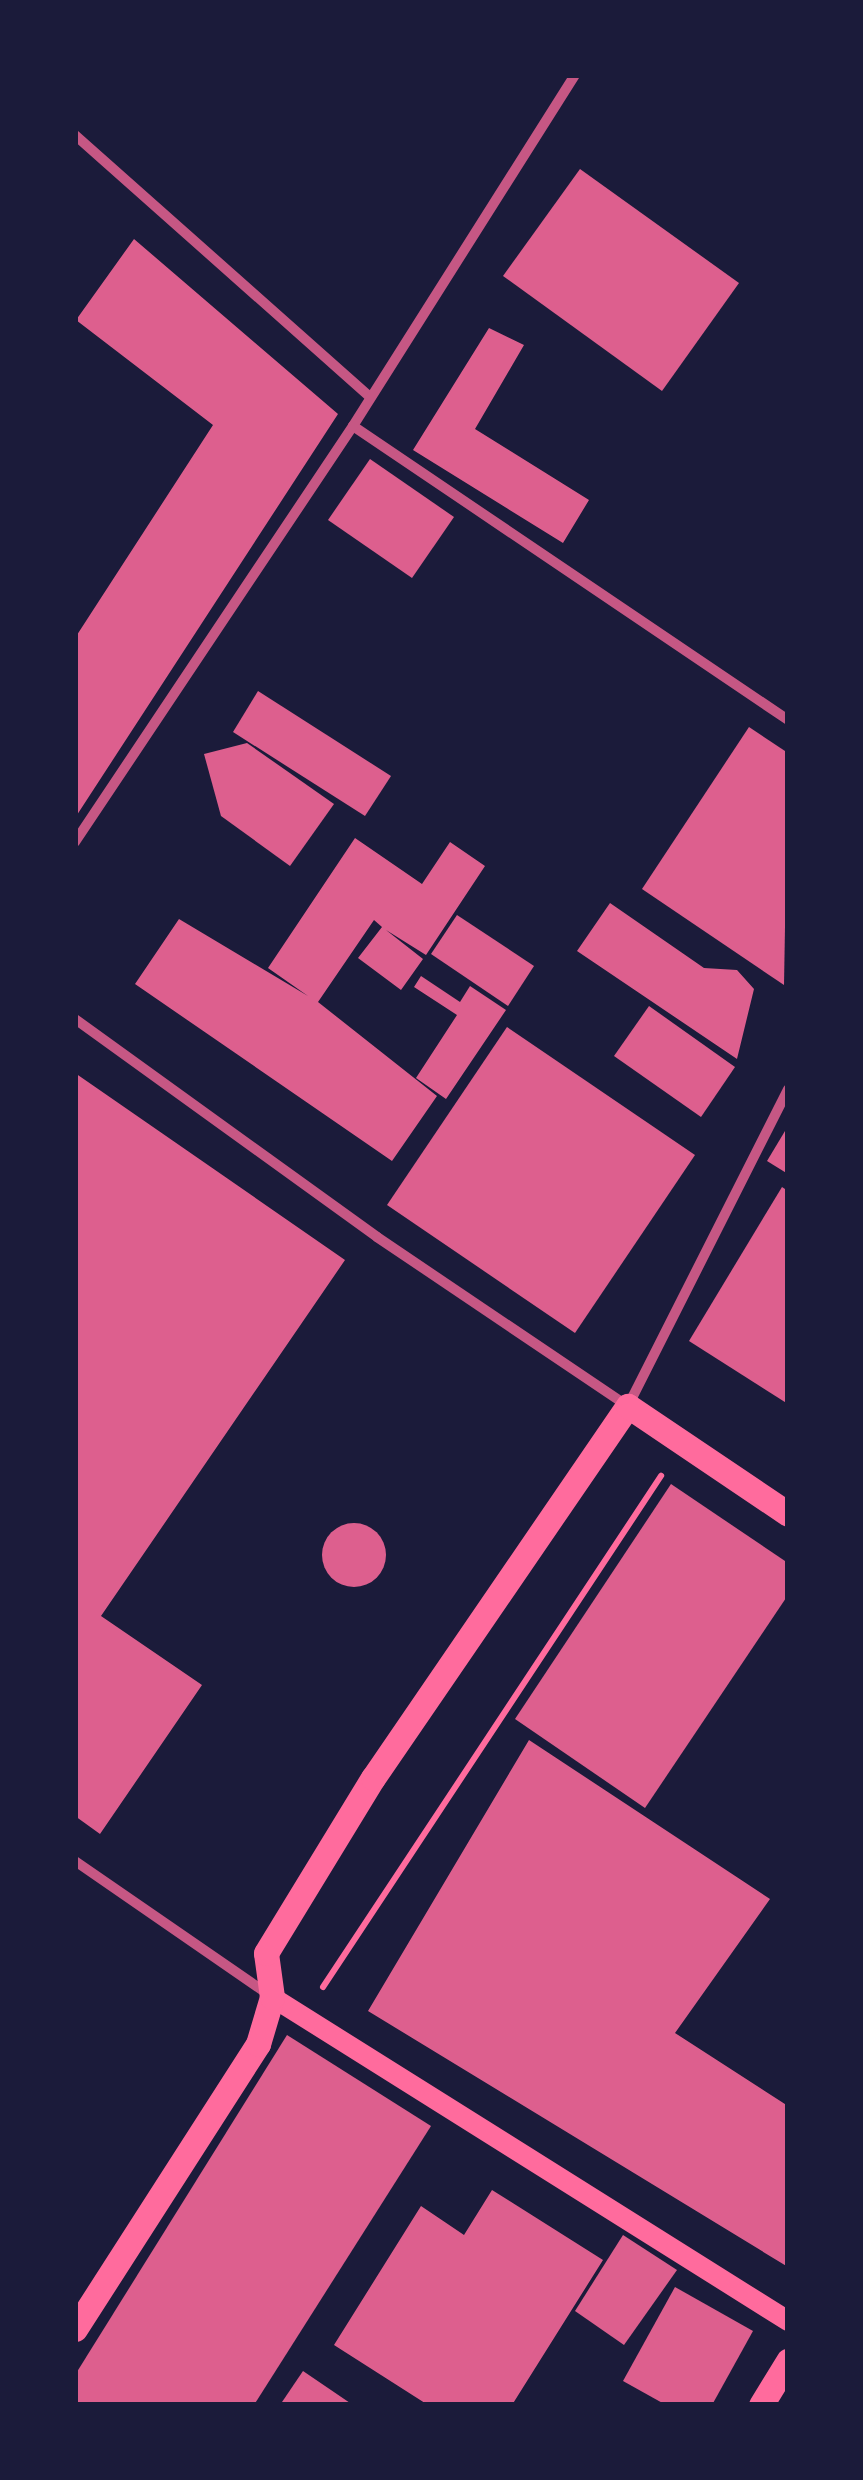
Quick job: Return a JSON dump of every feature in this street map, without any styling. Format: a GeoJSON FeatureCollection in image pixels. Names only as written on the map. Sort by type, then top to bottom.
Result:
{"type":"FeatureCollection","features":[{"type":"Feature","properties":{"kind":"main road"},"geometry":{"type":"LineString","coordinates":[[75,2329],[258,2044],[272,1997],[266,1953],[374,1778],[628,1406],[788,1514]]}},
{"type":"Feature","properties":{"kind":"main road"},"geometry":{"type":"LineString","coordinates":[[272,1997],[301,2019],[788,2321]]}},
{"type":"Feature","properties":{"kind":"main road"},"geometry":{"type":"LineString","coordinates":[[762,2405],[788,2360]]}},
{"type":"Feature","properties":{"kind":"street"},"geometry":{"type":"LineString","coordinates":[[75,842],[353,426],[574,75]]}},
{"type":"Feature","properties":{"kind":"street"},"geometry":{"type":"LineString","coordinates":[[75,135],[370,396]]}},
{"type":"Feature","properties":{"kind":"street"},"geometry":{"type":"LineString","coordinates":[[353,426],[788,720]]}},
{"type":"Feature","properties":{"kind":"street"},"geometry":{"type":"LineString","coordinates":[[75,1019],[377,1237],[628,1406],[788,1089]]}},
{"type":"Feature","properties":{"kind":"street"},"geometry":{"type":"LineString","coordinates":[[75,1862],[272,1997]]}},
{"type":"Feature","properties":{"kind":"path"},"geometry":{"type":"LineString","coordinates":[[301,2019],[684,1442]]}},
{"type":"Feature","properties":{"kind":"building"},"geometry":{"type":"Polygon","coordinates":[[[580,169],[739,283],[662,391],[503,276],[580,169]]]}},
{"type":"Feature","properties":{"kind":"building"},"geometry":{"type":"Polygon","coordinates":[[[134,239],[338,414],[75,818],[75,638],[213,425],[76,320],[134,239]]]}},
{"type":"Feature","properties":{"kind":"building"},"geometry":{"type":"Polygon","coordinates":[[[489,328],[524,345],[475,429],[589,500],[563,543],[413,450],[489,328]]]}},
{"type":"Feature","properties":{"kind":"building"},"geometry":{"type":"Polygon","coordinates":[[[370,459],[454,517],[412,578],[328,520],[370,459]]]}},
{"type":"Feature","properties":{"kind":"building"},"geometry":{"type":"Polygon","coordinates":[[[258,691],[391,776],[365,816],[233,732],[258,691]]]}},
{"type":"Feature","properties":{"kind":"building"},"geometry":{"type":"Polygon","coordinates":[[[749,727],[788,753],[784,985],[642,889],[749,727]]]}},
{"type":"Feature","properties":{"kind":"building"},"geometry":{"type":"Polygon","coordinates":[[[247,743],[334,804],[290,866],[221,816],[204,754],[247,743]]]}},
{"type":"Feature","properties":{"kind":"building"},"geometry":{"type":"Polygon","coordinates":[[[355,838],[422,884],[450,842],[485,866],[426,955],[386,930],[423,959],[401,990],[358,958],[382,927],[374,920],[318,1002],[437,1096],[392,1161],[135,984],[179,919],[308,996],[268,968],[355,838]]]}},
{"type":"Feature","properties":{"kind":"building"},"geometry":{"type":"Polygon","coordinates":[[[610,903],[704,968],[737,970],[754,989],[737,1059],[577,951],[610,903]]]}},
{"type":"Feature","properties":{"kind":"building"},"geometry":{"type":"Polygon","coordinates":[[[457,915],[534,966],[508,1006],[431,954],[457,915]]]}},
{"type":"Feature","properties":{"kind":"building"},"geometry":{"type":"Polygon","coordinates":[[[421,976],[460,1002],[470,986],[506,1010],[446,1099],[416,1078],[457,1015],[414,987],[421,976]]]}},
{"type":"Feature","properties":{"kind":"building"},"geometry":{"type":"Polygon","coordinates":[[[649,1006],[735,1067],[701,1117],[614,1056],[649,1006]]]}},
{"type":"Feature","properties":{"kind":"building"},"geometry":{"type":"Polygon","coordinates":[[[507,1027],[695,1155],[575,1333],[387,1205],[507,1027]]]}},
{"type":"Feature","properties":{"kind":"building"},"geometry":{"type":"Polygon","coordinates":[[[75,1073],[345,1260],[101,1616],[202,1685],[100,1834],[75,1816],[75,1073]]]}},
{"type":"Feature","properties":{"kind":"building"},"geometry":{"type":"Polygon","coordinates":[[[788,1126],[788,1174],[767,1161],[788,1126]]]}},
{"type":"Feature","properties":{"kind":"building"},"geometry":{"type":"Polygon","coordinates":[[[782,1187],[788,1191],[788,1404],[689,1341],[782,1187]]]}},
{"type":"Feature","properties":{"kind":"building"},"geometry":{"type":"Polygon","coordinates":[[[671,1484],[788,1563],[788,1595],[645,1808],[515,1719],[671,1484]]]}},
{"type":"Feature","properties":{"kind":"building"},"geometry":{"type":"Polygon","coordinates":[[[354,1523],[377,1532],[386,1555],[377,1578],[354,1587],[331,1578],[322,1555],[331,1532],[354,1523]]]}},
{"type":"Feature","properties":{"kind":"building"},"geometry":{"type":"Polygon","coordinates":[[[529,1740],[770,1899],[675,2033],[788,2106],[788,2267],[368,2011],[529,1740]]]}},
{"type":"Feature","properties":{"kind":"building"},"geometry":{"type":"Polygon","coordinates":[[[287,2035],[431,2126],[254,2405],[75,2405],[75,2375],[287,2035]]]}},
{"type":"Feature","properties":{"kind":"building"},"geometry":{"type":"Polygon","coordinates":[[[492,2190],[603,2260],[512,2405],[428,2405],[334,2345],[421,2206],[464,2235],[492,2190]]]}},
{"type":"Feature","properties":{"kind":"building"},"geometry":{"type":"Polygon","coordinates":[[[623,2235],[677,2270],[624,2345],[575,2311],[623,2235]]]}},
{"type":"Feature","properties":{"kind":"building"},"geometry":{"type":"Polygon","coordinates":[[[675,2287],[753,2331],[712,2405],[666,2405],[623,2381],[675,2287]]]}},
{"type":"Feature","properties":{"kind":"building"},"geometry":{"type":"Polygon","coordinates":[[[303,2371],[353,2405],[280,2405],[303,2371]]]}}]}
